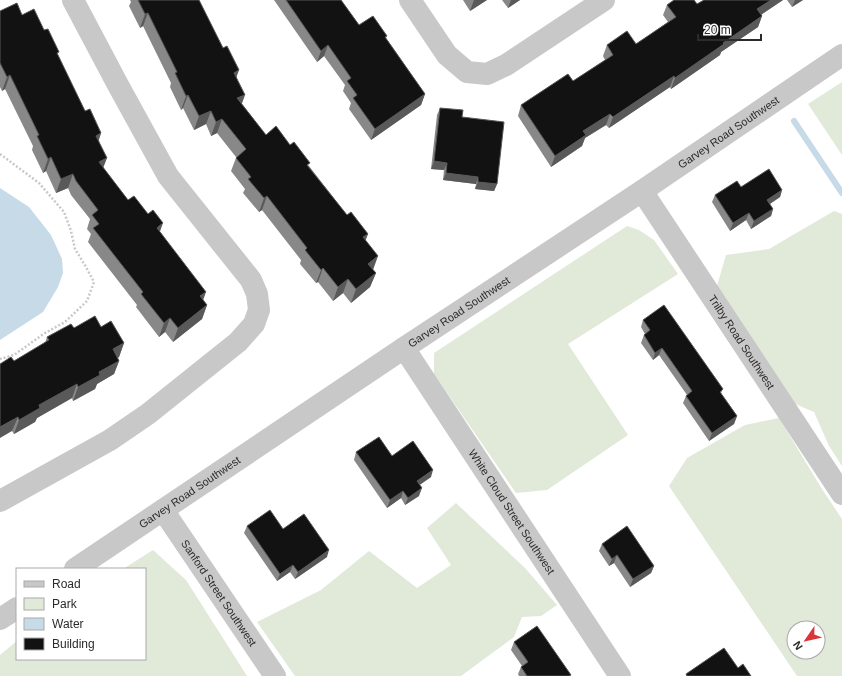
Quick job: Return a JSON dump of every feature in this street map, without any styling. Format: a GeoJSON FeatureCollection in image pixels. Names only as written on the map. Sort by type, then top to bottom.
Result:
{"type":"FeatureCollection","features":[{"type":"Feature","properties":{"kind":"street"},"geometry":{"type":"LineString","coordinates":[[0,501],[110,440],[148,414],[238,342],[254,324],[259,310],[257,294],[251,280],[168,176],[73,0]]}},
{"type":"Feature","properties":{"kind":"street"},"geometry":{"type":"LineString","coordinates":[[410,0],[447,56],[467,72],[487,74],[506,65],[604,0]]}},
{"type":"Feature","properties":{"kind":"street","name":"Garvey Road Southwest"},"geometry":{"type":"LineString","coordinates":[[76,568],[404,348],[642,191],[842,55]]}},
{"type":"Feature","properties":{"kind":"street","name":"Trilby Road Southwest"},"geometry":{"type":"LineString","coordinates":[[642,191],[842,494]]}},
{"type":"Feature","properties":{"kind":"street","name":"White Cloud Street Southwest"},"geometry":{"type":"LineString","coordinates":[[404,348],[620,676]]}},
{"type":"Feature","properties":{"kind":"street","name":"Sanford Street Southwest"},"geometry":{"type":"LineString","coordinates":[[163,510],[275,676]]}},
{"type":"Feature","properties":{"kind":"street"},"geometry":{"type":"LineString","coordinates":[[0,619],[16,609]]}},
{"type":"Feature","properties":{"kind":"path"},"geometry":{"type":"LineString","coordinates":[[0,154],[39,183],[64,212],[75,249],[94,282],[87,301],[65,322],[45,333],[14,355],[0,359]]}},
{"type":"Feature","properties":{"kind":"green space"},"geometry":{"type":"Polygon","coordinates":[[[842,82],[842,155],[808,104],[842,82]]]}},
{"type":"Feature","properties":{"kind":"green space"},"geometry":{"type":"Polygon","coordinates":[[[834,211],[842,214],[842,466],[829,446],[814,412],[793,403],[717,286],[726,255],[769,249],[834,211]]]}},
{"type":"Feature","properties":{"kind":"green space"},"geometry":{"type":"Polygon","coordinates":[[[627,226],[639,230],[654,240],[678,274],[568,344],[628,435],[547,490],[516,493],[434,374],[434,353],[627,226]]]}},
{"type":"Feature","properties":{"kind":"green space"},"geometry":{"type":"Polygon","coordinates":[[[779,418],[842,519],[842,676],[797,676],[786,660],[826,660],[826,620],[786,620],[786,660],[669,486],[687,458],[745,425],[779,418]]]}},
{"type":"Feature","properties":{"kind":"green space"},"geometry":{"type":"Polygon","coordinates":[[[456,503],[525,568],[557,605],[541,616],[522,617],[514,637],[461,676],[295,676],[257,622],[321,590],[369,551],[417,588],[451,565],[427,528],[456,503]]]}},
{"type":"Feature","properties":{"kind":"green space"},"geometry":{"type":"Polygon","coordinates":[[[153,550],[186,580],[247,676],[0,676],[0,655],[16,642],[16,660],[146,660],[146,568],[125,568],[153,550]]]}},
{"type":"Feature","properties":{"kind":"water"},"geometry":{"type":"Polygon","coordinates":[[[0,188],[29,207],[51,235],[62,259],[63,273],[58,287],[43,312],[0,340],[0,188]]]}},
{"type":"Feature","properties":{"kind":"building"},"geometry":{"type":"Polygon","coordinates":[[[138,0],[199,0],[223,48],[227,46],[239,70],[234,73],[245,95],[237,98],[266,135],[276,126],[290,145],[294,142],[310,163],[307,165],[347,215],[351,212],[368,234],[363,237],[378,256],[368,264],[376,273],[356,289],[348,279],[338,287],[323,268],[321,270],[305,250],[307,248],[267,196],[264,198],[248,179],[251,177],[236,158],[246,149],[222,119],[216,122],[211,111],[199,116],[188,95],[186,96],[175,73],[177,72],[148,13],[145,14],[138,0]]]}},
{"type":"Feature","properties":{"kind":"building"},"geometry":{"type":"Polygon","coordinates":[[[286,0],[341,0],[359,25],[373,16],[387,36],[385,37],[425,94],[375,129],[353,98],[357,95],[347,81],[351,78],[328,45],[321,51],[286,0]]]}},
{"type":"Feature","properties":{"kind":"building"},"geometry":{"type":"Polygon","coordinates":[[[674,0],[694,0],[697,4],[704,0],[771,0],[757,9],[762,16],[723,43],[724,44],[675,78],[674,76],[613,117],[610,114],[583,131],[586,135],[555,156],[521,105],[568,74],[573,81],[613,55],[607,45],[627,31],[636,44],[676,17],[667,5],[674,0]]]}},
{"type":"Feature","properties":{"kind":"building"},"geometry":{"type":"Polygon","coordinates":[[[17,3],[22,15],[34,9],[44,30],[48,29],[59,52],[57,53],[85,111],[90,109],[101,133],[96,136],[107,158],[99,162],[128,200],[134,196],[148,214],[153,210],[163,223],[157,228],[206,292],[200,296],[207,305],[178,328],[170,318],[164,323],[141,294],[143,292],[93,228],[99,224],[92,215],[98,210],[76,181],[73,174],[61,179],[51,157],[48,159],[37,136],[39,135],[10,75],[7,77],[0,63],[0,11],[17,3]]]}},
{"type":"Feature","properties":{"kind":"building"},"geometry":{"type":"Polygon","coordinates":[[[440,108],[463,110],[462,117],[504,122],[497,184],[478,182],[478,177],[446,173],[447,163],[434,161],[440,108]]]}},
{"type":"Feature","properties":{"kind":"building"},"geometry":{"type":"Polygon","coordinates":[[[769,169],[782,190],[767,200],[773,209],[754,221],[749,213],[733,223],[715,195],[737,181],[741,187],[769,169]]]}},
{"type":"Feature","properties":{"kind":"building"},"geometry":{"type":"Polygon","coordinates":[[[664,305],[723,389],[720,392],[737,416],[712,433],[686,396],[692,391],[662,348],[655,353],[644,335],[650,330],[643,320],[664,305]]]}},
{"type":"Feature","properties":{"kind":"building"},"geometry":{"type":"Polygon","coordinates":[[[95,316],[101,327],[111,321],[124,343],[113,349],[119,361],[99,372],[100,375],[78,387],[77,384],[39,405],[40,408],[19,420],[18,417],[0,427],[0,364],[11,357],[14,361],[49,340],[47,337],[71,324],[74,328],[95,316]]]}},
{"type":"Feature","properties":{"kind":"building"},"geometry":{"type":"Polygon","coordinates":[[[379,437],[392,456],[413,441],[433,470],[417,481],[422,488],[408,498],[403,491],[390,500],[356,452],[379,437]]]}},
{"type":"Feature","properties":{"kind":"building"},"geometry":{"type":"Polygon","coordinates":[[[270,510],[283,529],[304,514],[329,550],[298,572],[293,565],[280,574],[247,526],[270,510]]]}},
{"type":"Feature","properties":{"kind":"building"},"geometry":{"type":"Polygon","coordinates":[[[627,526],[654,566],[633,579],[617,555],[612,559],[602,544],[627,526]]]}},
{"type":"Feature","properties":{"kind":"building"},"geometry":{"type":"Polygon","coordinates":[[[537,626],[571,675],[527,676],[521,667],[528,662],[514,642],[537,626]]]}},
{"type":"Feature","properties":{"kind":"building"},"geometry":{"type":"Polygon","coordinates":[[[724,648],[738,668],[743,664],[751,676],[687,676],[686,674],[724,648]]]}},
{"type":"Feature","properties":{"kind":"waterway"},"geometry":{"type":"LineString","coordinates":[[794,121],[842,193]]}}]}
